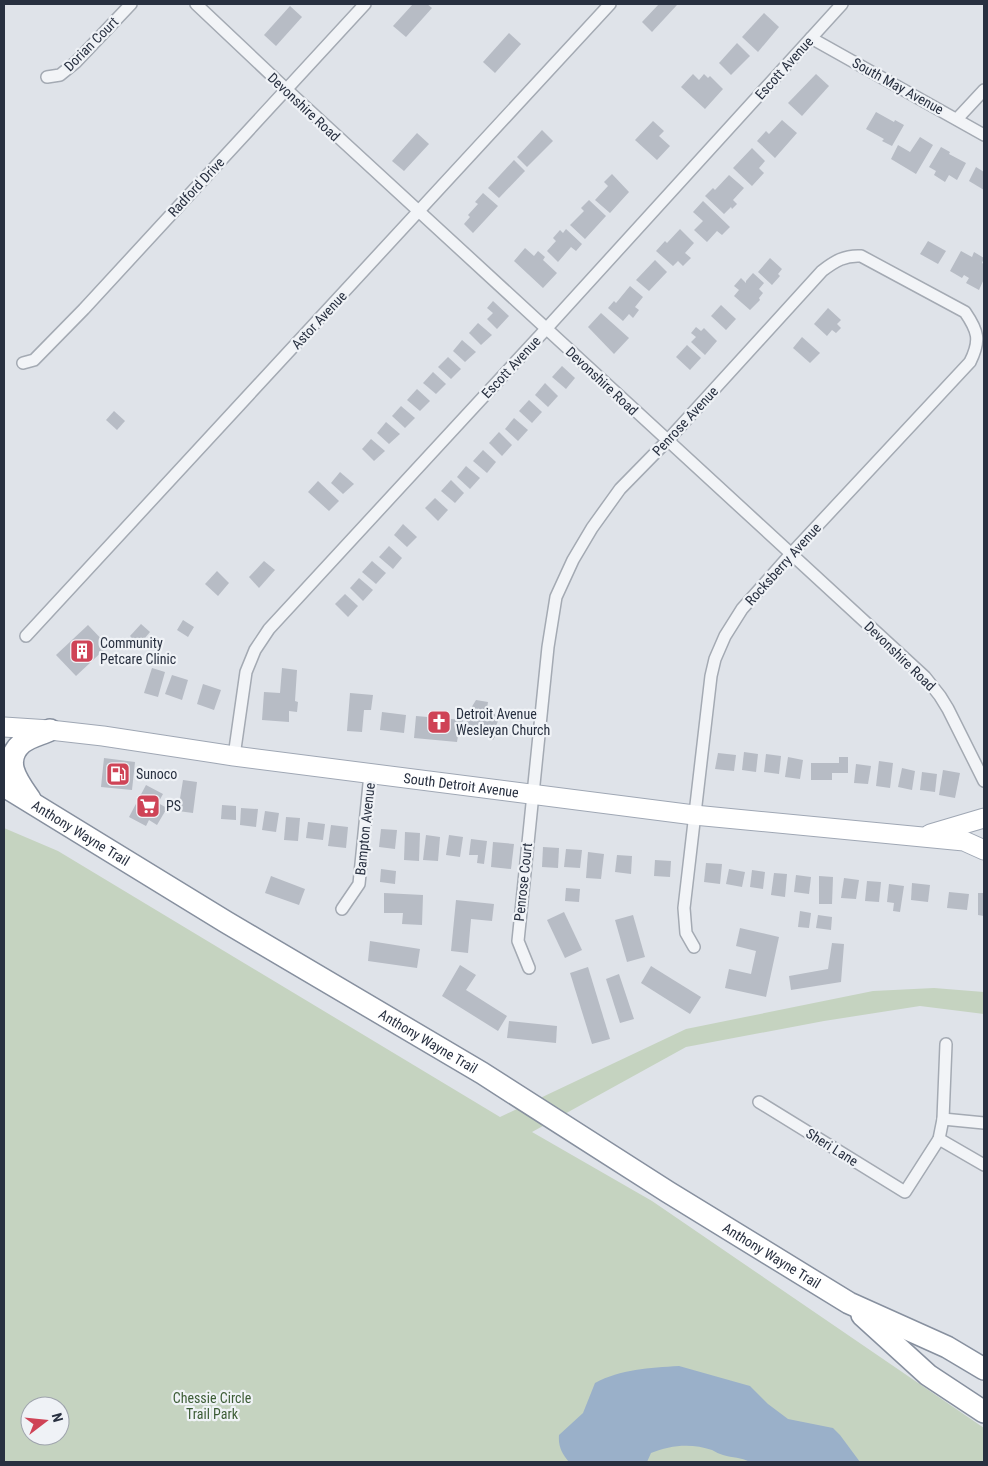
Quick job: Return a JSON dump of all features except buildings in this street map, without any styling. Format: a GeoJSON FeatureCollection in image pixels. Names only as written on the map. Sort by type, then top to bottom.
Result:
{"type":"FeatureCollection","features":[{"type":"Feature","properties":{"kind":"highway"},"geometry":{"type":"LineString","coordinates":[[35,805],[14,774],[13,756],[22,743],[50,730]]}},
{"type":"Feature","properties":{"kind":"highway","name":"Anthony Wayne Trail"},"geometry":{"type":"LineString","coordinates":[[4,786],[226,922],[482,1073],[668,1192],[849,1303],[947,1347],[984,1369]]}},
{"type":"Feature","properties":{"kind":"highway","name":"Anthony Wayne Trail"},"geometry":{"type":"LineString","coordinates":[[849,1303],[928,1376],[984,1412]]}},
{"type":"Feature","properties":{"kind":"main road","name":"South Detroit Avenue"},"geometry":{"type":"LineString","coordinates":[[4,727],[111,737],[234,756],[694,815],[964,841],[984,850]]}},
{"type":"Feature","properties":{"kind":"main road","name":"South Detroit Avenue"},"geometry":{"type":"LineString","coordinates":[[920,836],[984,818]]}},
{"type":"Feature","properties":{"kind":"main road"},"geometry":{"type":"LineString","coordinates":[[984,827],[984,844]]}},
{"type":"Feature","properties":{"kind":"street","name":"Dorian Court"},"geometry":{"type":"LineString","coordinates":[[47,77],[60,74],[76,62],[131,4]]}},
{"type":"Feature","properties":{"kind":"street","name":"Devonshire Road"},"geometry":{"type":"LineString","coordinates":[[196,4],[286,90],[932,685],[948,709],[984,779]]}},
{"type":"Feature","properties":{"kind":"street","name":"Radford Drive"},"geometry":{"type":"LineString","coordinates":[[23,363],[34,360],[84,309],[365,4]]}},
{"type":"Feature","properties":{"kind":"street","name":"Astor Avenue"},"geometry":{"type":"LineString","coordinates":[[26,636],[610,4]]}},
{"type":"Feature","properties":{"kind":"street","name":"Escott Avenue"},"geometry":{"type":"LineString","coordinates":[[234,756],[246,672],[255,650],[269,629],[842,4]]}},
{"type":"Feature","properties":{"kind":"street","name":"South May Avenue"},"geometry":{"type":"LineString","coordinates":[[811,38],[984,135]]}},
{"type":"Feature","properties":{"kind":"street"},"geometry":{"type":"LineString","coordinates":[[957,119],[984,90]]}},
{"type":"Feature","properties":{"kind":"street","name":"Penrose Avenue"},"geometry":{"type":"LineString","coordinates":[[532,794],[548,647],[556,597],[573,560],[592,528],[620,490],[822,271],[836,260],[850,255],[862,256],[965,312],[973,324],[978,338],[976,350],[970,362]]}},
{"type":"Feature","properties":{"kind":"street","name":"Rocksberry Avenue"},"geometry":{"type":"LineString","coordinates":[[694,947],[686,933],[684,908],[711,676],[724,636],[742,609],[790,555],[970,362]]}},
{"type":"Feature","properties":{"kind":"street","name":"Bampton Avenue"},"geometry":{"type":"LineString","coordinates":[[342,909],[359,884],[370,774]]}},
{"type":"Feature","properties":{"kind":"street","name":"Penrose Court"},"geometry":{"type":"LineString","coordinates":[[529,968],[518,941],[532,794]]}},
{"type":"Feature","properties":{"kind":"street"},"geometry":{"type":"LineString","coordinates":[[946,1044],[944,1119],[939,1139],[984,1165]]}},
{"type":"Feature","properties":{"kind":"street","name":"Sheri Lane"},"geometry":{"type":"LineString","coordinates":[[759,1102],[905,1192],[939,1139]]}},
{"type":"Feature","properties":{"kind":"street"},"geometry":{"type":"LineString","coordinates":[[944,1119],[984,1122]]}},
{"type":"Feature","properties":{"kind":"green space","name":"Chessie Circle Trail Park"},"geometry":{"type":"Polygon","coordinates":[[[4,828],[58,851],[500,1117],[686,1029],[873,991],[934,988],[984,992],[984,1014],[920,1006],[824,1021],[686,1047],[532,1132],[652,1201],[984,1428],[984,1462],[4,1462],[4,828]]]}},
{"type":"Feature","properties":{"kind":"water"},"geometry":{"type":"Polygon","coordinates":[[[679,1366],[750,1386],[768,1404],[788,1419],[833,1428],[860,1462],[750,1462],[697,1446],[666,1448],[651,1453],[647,1462],[569,1462],[564,1456],[559,1443],[559,1435],[583,1413],[595,1383],[625,1372],[679,1366]]]}},
{"type":"Feature","properties":{"kind":"place","name":"Community Petcare Clinic"},"geometry":{"type":"Point","coordinates":[82,651]}},
{"type":"Feature","properties":{"kind":"place","name":"Detroit Avenue Wesleyan Church"},"geometry":{"type":"Point","coordinates":[439,722]}},
{"type":"Feature","properties":{"kind":"place","name":"Sunoco"},"geometry":{"type":"Point","coordinates":[118,774]}},
{"type":"Feature","properties":{"kind":"place","name":"PS"},"geometry":{"type":"Point","coordinates":[148,806]}}]}
